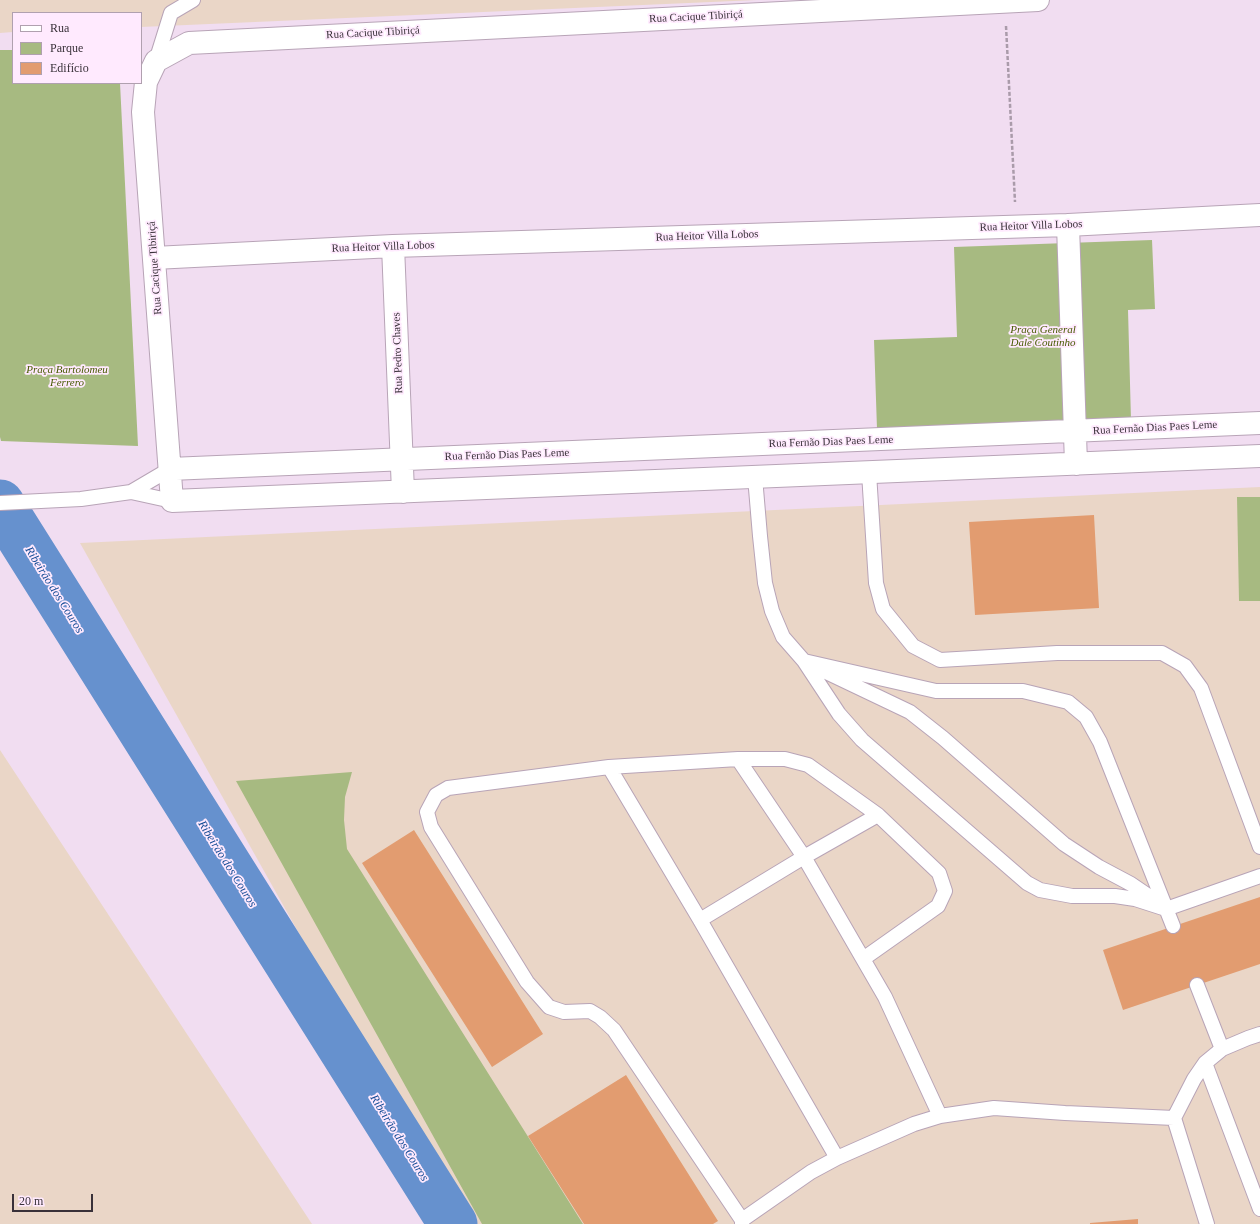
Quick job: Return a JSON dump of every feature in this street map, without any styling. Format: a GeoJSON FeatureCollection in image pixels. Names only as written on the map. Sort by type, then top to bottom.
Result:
{"type":"FeatureCollection","features":[{"type":"Feature","properties":{"kind":"street","name":"Rua Cacique Tibiriçá"},"geometry":{"type":"LineString","coordinates":[[172,502],[143,112],[146,82],[156,61],[189,43],[1038,0]]}},
{"type":"Feature","properties":{"kind":"street","name":"Rua Heitor Villa Lobos"},"geometry":{"type":"LineString","coordinates":[[154,258],[393,246],[1017,227],[1260,215]]}},
{"type":"Feature","properties":{"kind":"street"},"geometry":{"type":"LineString","coordinates":[[1068,225],[1076,464]]}},
{"type":"Feature","properties":{"kind":"street","name":"Rua Pedro Chaves"},"geometry":{"type":"LineString","coordinates":[[393,246],[402,460]]}},
{"type":"Feature","properties":{"kind":"street","name":"Rua Fernão Dias Paes Leme"},"geometry":{"type":"LineString","coordinates":[[170,469],[1260,423]]}},
{"type":"Feature","properties":{"kind":"street"},"geometry":{"type":"LineString","coordinates":[[788,444],[789,476]]}},
{"type":"Feature","properties":{"kind":"street","name":"Rua Fernão Dias Paes Leme"},"geometry":{"type":"LineString","coordinates":[[172,502],[1260,456]]}},
{"type":"Feature","properties":{"kind":"street"},"geometry":{"type":"LineString","coordinates":[[402,460],[404,492]]}},
{"type":"Feature","properties":{"kind":"lane"},"geometry":{"type":"LineString","coordinates":[[156,61],[171,13],[193,0]]}},
{"type":"Feature","properties":{"kind":"lane","name":"Rua Fernão Dias Paes Leme"},"geometry":{"type":"LineString","coordinates":[[131,492],[170,469]]}},
{"type":"Feature","properties":{"kind":"lane"},"geometry":{"type":"LineString","coordinates":[[869,473],[876,583],[883,609],[913,646],[940,660],[991,658],[1057,652],[1162,653],[1185,666],[1201,688],[1260,847]]}},
{"type":"Feature","properties":{"kind":"lane"},"geometry":{"type":"LineString","coordinates":[[755,477],[765,583],[772,611],[783,637],[804,661],[840,714],[862,740],[1027,883],[1040,890],[1072,896],[1115,896],[1136,899],[1166,909],[1260,876]]}},
{"type":"Feature","properties":{"kind":"lane","name":"Rua Fernão Dias Paes Leme"},"geometry":{"type":"LineString","coordinates":[[0,503],[80,499],[131,492],[172,502]]}},
{"type":"Feature","properties":{"kind":"lane"},"geometry":{"type":"LineString","coordinates":[[804,661],[936,691],[1023,691],[1068,702],[1086,717],[1100,742],[1173,926]]}},
{"type":"Feature","properties":{"kind":"lane"},"geometry":{"type":"LineString","coordinates":[[804,661],[910,712],[943,738],[1064,844],[1099,867],[1131,884],[1166,909]]}},
{"type":"Feature","properties":{"kind":"lane"},"geometry":{"type":"LineString","coordinates":[[738,759],[804,858],[864,959],[885,997],[940,1116]]}},
{"type":"Feature","properties":{"kind":"lane"},"geometry":{"type":"LineString","coordinates":[[864,959],[938,906],[945,891],[939,873],[878,815],[808,765],[785,759],[738,759],[609,767],[448,788],[436,795],[428,812],[431,827],[527,982],[549,1007],[564,1012],[590,1011],[600,1017],[614,1030],[742,1222],[811,1172],[837,1158],[914,1124],[940,1116],[994,1108],[1174,1118]]}},
{"type":"Feature","properties":{"kind":"lane"},"geometry":{"type":"LineString","coordinates":[[609,767],[700,920],[837,1158]]}},
{"type":"Feature","properties":{"kind":"lane"},"geometry":{"type":"LineString","coordinates":[[700,920],[878,815]]}},
{"type":"Feature","properties":{"kind":"lane"},"geometry":{"type":"LineString","coordinates":[[1197,985],[1222,1049]]}},
{"type":"Feature","properties":{"kind":"lane"},"geometry":{"type":"LineString","coordinates":[[1207,1224],[1174,1118],[1194,1079],[1205,1063],[1222,1049],[1260,1034]]}},
{"type":"Feature","properties":{"kind":"lane"},"geometry":{"type":"LineString","coordinates":[[1205,1063],[1260,1209]]}},
{"type":"Feature","properties":{"kind":"path"},"geometry":{"type":"LineString","coordinates":[[1005,2],[1017,227]]}},
{"type":"Feature","properties":{"kind":"shaded area"},"geometry":{"type":"Polygon","coordinates":[[[0,0],[757,0],[142,27],[142,12],[12,12],[12,32],[0,33],[0,0]]]}},
{"type":"Feature","properties":{"kind":"shaded area"},"geometry":{"type":"Polygon","coordinates":[[[1260,487],[1260,1224],[462,1224],[80,543],[1260,487]]]}},
{"type":"Feature","properties":{"kind":"shaded area"},"geometry":{"type":"Polygon","coordinates":[[[0,750],[312,1224],[0,1224],[0,750]]]}},
{"type":"Feature","properties":{"kind":"green space","name":"Praça Bartolomeu Ferrero"},"geometry":{"type":"Polygon","coordinates":[[[0,50],[12,50],[12,84],[120,84],[138,446],[1,441],[0,50]]]}},
{"type":"Feature","properties":{"kind":"green space","name":"Praça General Dale Coutinho"},"geometry":{"type":"Polygon","coordinates":[[[1152,240],[1155,309],[1128,310],[1131,420],[877,429],[874,340],[957,337],[954,247],[1152,240]]]}},
{"type":"Feature","properties":{"kind":"green space"},"geometry":{"type":"Polygon","coordinates":[[[1237,497],[1260,497],[1260,601],[1239,601],[1237,497]]]}},
{"type":"Feature","properties":{"kind":"green space"},"geometry":{"type":"Polygon","coordinates":[[[352,772],[345,797],[344,820],[347,849],[583,1224],[482,1224],[236,781],[352,772]]]}},
{"type":"Feature","properties":{"kind":"building"},"geometry":{"type":"Polygon","coordinates":[[[1094,515],[1099,608],[975,615],[969,522],[1094,515]]]}},
{"type":"Feature","properties":{"kind":"building"},"geometry":{"type":"Polygon","coordinates":[[[414,830],[543,1034],[492,1067],[362,863],[414,830]]]}},
{"type":"Feature","properties":{"kind":"building"},"geometry":{"type":"Polygon","coordinates":[[[1260,897],[1260,964],[1123,1010],[1103,950],[1260,897]]]}},
{"type":"Feature","properties":{"kind":"building"},"geometry":{"type":"Polygon","coordinates":[[[626,1075],[718,1221],[713,1224],[584,1224],[528,1136],[626,1075]]]}},
{"type":"Feature","properties":{"kind":"building"},"geometry":{"type":"Polygon","coordinates":[[[1138,1219],[1138,1224],[1090,1224],[1090,1223],[1138,1219]]]}},
{"type":"Feature","properties":{"kind":"waterway","name":"Ribeirão dos Couros"},"geometry":{"type":"LineString","coordinates":[[0,504],[453,1224]]}}]}
